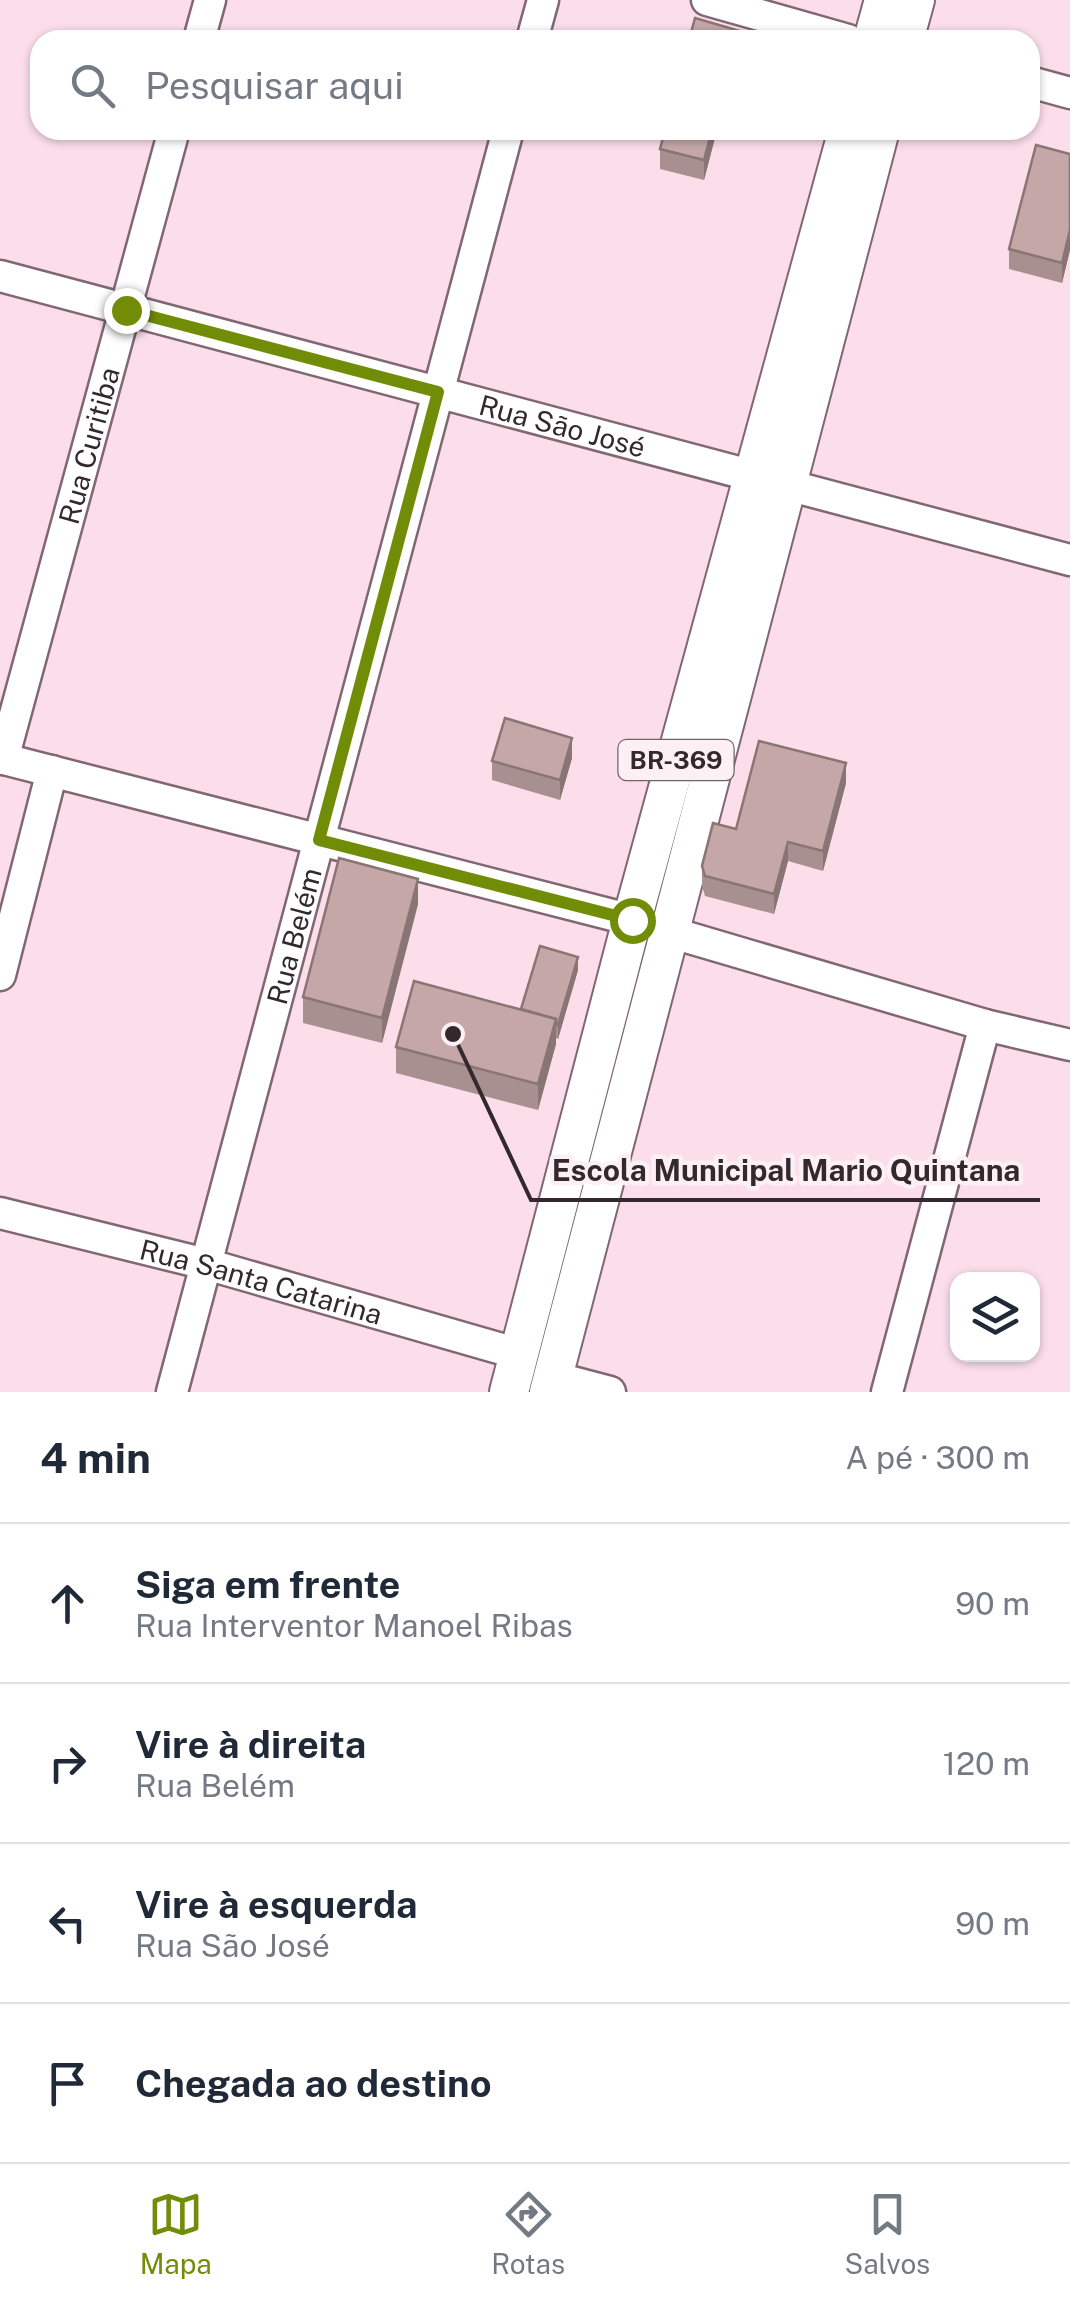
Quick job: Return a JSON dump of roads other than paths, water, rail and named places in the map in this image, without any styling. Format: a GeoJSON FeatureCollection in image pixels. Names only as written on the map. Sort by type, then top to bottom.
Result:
{"type":"FeatureCollection","features":[{"type":"Feature","properties":{"kind":"main road"},"geometry":{"type":"LineString","coordinates":[[876,30],[884,0]]}},
{"type":"Feature","properties":{"kind":"main road"},"geometry":{"type":"LineString","coordinates":[[906,30],[914,0]]}},
{"type":"Feature","properties":{"kind":"main road","name":"BR-369"},"geometry":{"type":"LineString","coordinates":[[770,479],[846,140]]}},
{"type":"Feature","properties":{"kind":"main road","name":"BR-369"},"geometry":{"type":"LineString","coordinates":[[509,1392],[649,926],[770,479],[877,140]]}},
{"type":"Feature","properties":{"kind":"main road","name":"BR-369"},"geometry":{"type":"LineString","coordinates":[[551,1384],[649,926]]}},
{"type":"Feature","properties":{"kind":"street"},"geometry":{"type":"LineString","coordinates":[[202,30],[210,0]]}},
{"type":"Feature","properties":{"kind":"street"},"geometry":{"type":"LineString","coordinates":[[534,30],[542,0]]}},
{"type":"Feature","properties":{"kind":"street"},"geometry":{"type":"LineString","coordinates":[[706,0],[812,30]]}},
{"type":"Feature","properties":{"kind":"street"},"geometry":{"type":"LineString","coordinates":[[1040,84],[1070,92]]}},
{"type":"Feature","properties":{"kind":"street","name":"Rua Curitiba"},"geometry":{"type":"LineString","coordinates":[[2,758],[171,140]]}},
{"type":"Feature","properties":{"kind":"street","name":"Rua Belém"},"geometry":{"type":"LineString","coordinates":[[172,1392],[505,140]]}},
{"type":"Feature","properties":{"kind":"street","name":"Rua São José"},"geometry":{"type":"LineString","coordinates":[[0,276],[1070,560]]}},
{"type":"Feature","properties":{"kind":"street"},"geometry":{"type":"LineString","coordinates":[[2,758],[649,926],[985,1025],[1070,1046]]}},
{"type":"Feature","properties":{"kind":"street"},"geometry":{"type":"LineString","coordinates":[[0,975],[8,912],[52,772]]}},
{"type":"Feature","properties":{"kind":"street"},"geometry":{"type":"LineString","coordinates":[[887,1392],[985,1025]]}},
{"type":"Feature","properties":{"kind":"street","name":"Rua Santa Catarina"},"geometry":{"type":"LineString","coordinates":[[0,1213],[206,1264],[519,1354]]}},
{"type":"Feature","properties":{"kind":"street"},"geometry":{"type":"LineString","coordinates":[[551,1384],[610,1392]]}},
{"type":"Feature","properties":{"kind":"place","name":"Escola Municipal Mario Quintana"},"geometry":{"type":"Point","coordinates":[453,1034]}}]}
